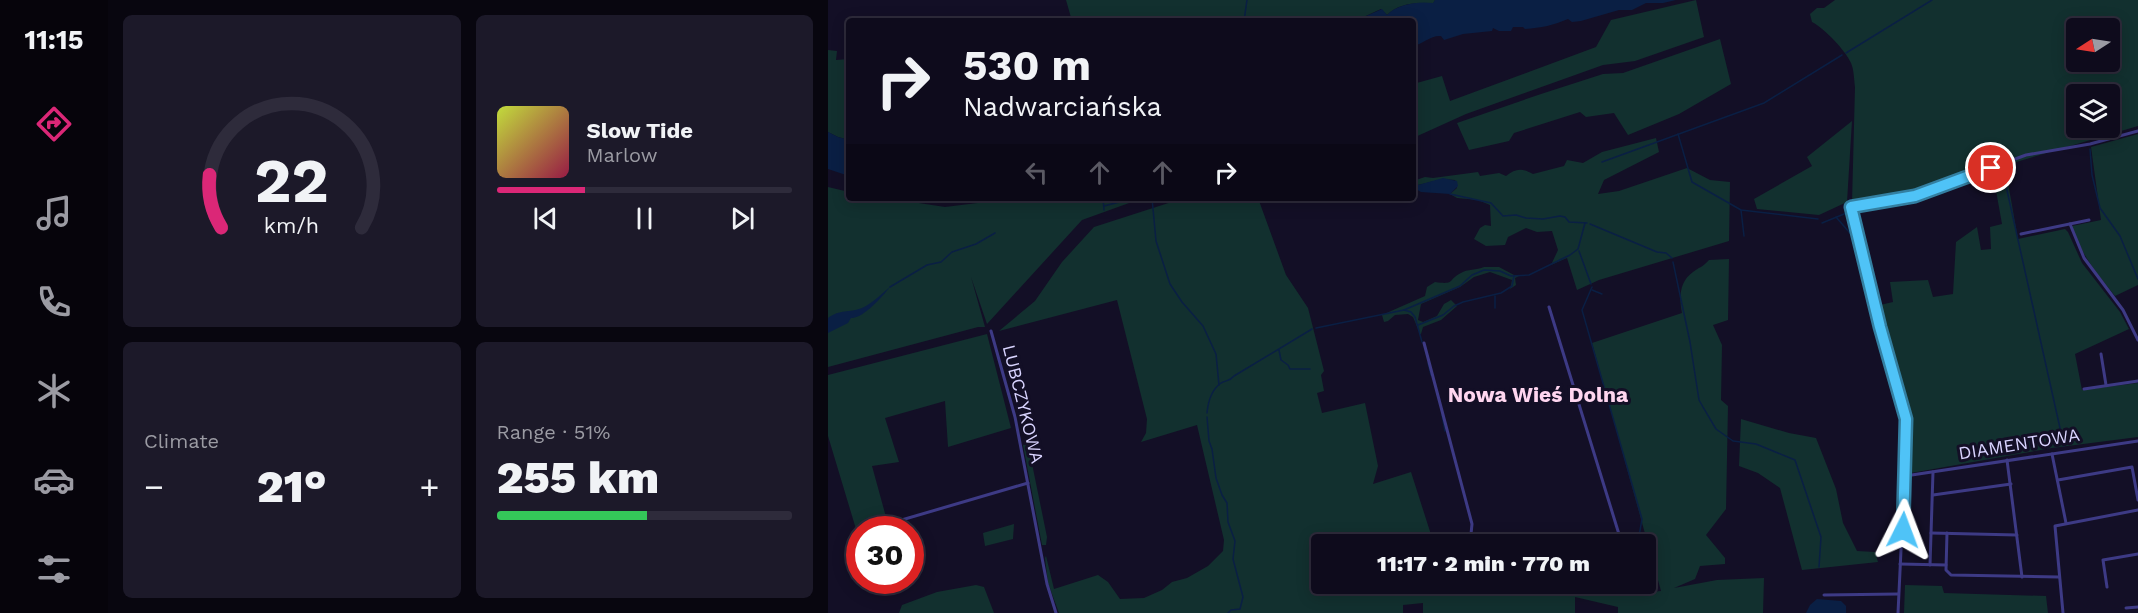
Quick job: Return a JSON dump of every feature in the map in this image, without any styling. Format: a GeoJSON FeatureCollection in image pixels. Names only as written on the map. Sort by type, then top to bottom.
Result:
{"type":"FeatureCollection","features":[{"type":"Feature","properties":{"kind":"street"},"geometry":{"type":"LineString","coordinates":[[1898,613],[1906,419],[1880,327],[1851,207],[1915,196],[2026,155],[2090,144],[2138,131]]}},
{"type":"Feature","properties":{"kind":"street"},"geometry":{"type":"LineString","coordinates":[[2021,234],[2089,220]]}},
{"type":"Feature","properties":{"kind":"street"},"geometry":{"type":"LineString","coordinates":[[2070,224],[2084,258],[2123,310],[2138,340]]}},
{"type":"Feature","properties":{"kind":"street"},"geometry":{"type":"LineString","coordinates":[[1549,307],[1619,534]]}},
{"type":"Feature","properties":{"kind":"street","name":"LUBCZYKOWA"},"geometry":{"type":"LineString","coordinates":[[991,331],[1015,417],[1047,584],[1056,613]]}},
{"type":"Feature","properties":{"kind":"street"},"geometry":{"type":"LineString","coordinates":[[1425,343],[1472,524],[1471,534]]}},
{"type":"Feature","properties":{"kind":"street"},"geometry":{"type":"LineString","coordinates":[[2101,354],[2106,385]]}},
{"type":"Feature","properties":{"kind":"street"},"geometry":{"type":"LineString","coordinates":[[2084,388],[2138,381]]}},
{"type":"Feature","properties":{"kind":"street","name":"DIAMENTOWA"},"geometry":{"type":"LineString","coordinates":[[1905,476],[2138,441]]}},
{"type":"Feature","properties":{"kind":"street"},"geometry":{"type":"LineString","coordinates":[[2052,454],[2066,523]]}},
{"type":"Feature","properties":{"kind":"street"},"geometry":{"type":"LineString","coordinates":[[2007,460],[2022,577]]}},
{"type":"Feature","properties":{"kind":"street"},"geometry":{"type":"LineString","coordinates":[[2058,480],[2132,467],[2138,500]]}},
{"type":"Feature","properties":{"kind":"street"},"geometry":{"type":"LineString","coordinates":[[1930,565],[1932,472]]}},
{"type":"Feature","properties":{"kind":"street","name":"LUBCZYKOWA"},"geometry":{"type":"LineString","coordinates":[[915,516],[1028,483]]}},
{"type":"Feature","properties":{"kind":"street"},"geometry":{"type":"LineString","coordinates":[[1933,495],[2010,484]]}},
{"type":"Feature","properties":{"kind":"street"},"geometry":{"type":"LineString","coordinates":[[2063,613],[2054,530],[2058,525],[2066,523],[2138,510]]}},
{"type":"Feature","properties":{"kind":"street"},"geometry":{"type":"LineString","coordinates":[[1931,533],[2017,535]]}},
{"type":"Feature","properties":{"kind":"street"},"geometry":{"type":"LineString","coordinates":[[1947,533],[1946,570],[1954,575],[2059,577]]}},
{"type":"Feature","properties":{"kind":"street"},"geometry":{"type":"LineString","coordinates":[[2107,586],[2103,560],[2138,554]]}},
{"type":"Feature","properties":{"kind":"street"},"geometry":{"type":"LineString","coordinates":[[1900,564],[1946,565]]}},
{"type":"Feature","properties":{"kind":"street"},"geometry":{"type":"LineString","coordinates":[[1824,595],[1898,594]]}},
{"type":"Feature","properties":{"kind":"street"},"geometry":{"type":"LineString","coordinates":[[2126,608],[2138,607]]}},
{"type":"Feature","properties":{"kind":"green space"},"geometry":{"type":"Polygon","coordinates":[[[1066,0],[1435,0],[1433,4],[1414,3],[1402,6],[1387,15],[1381,9],[1362,18],[1071,18],[1066,0]]]}},
{"type":"Feature","properties":{"kind":"green space"},"geometry":{"type":"Polygon","coordinates":[[[1696,0],[1704,37],[1635,61],[1603,65],[1466,114],[1416,137],[1416,83],[1442,76],[1450,101],[1596,47],[1611,20],[1696,0]]]}},
{"type":"Feature","properties":{"kind":"green space"},"geometry":{"type":"Polygon","coordinates":[[[1835,0],[2138,0],[2138,126],[2120,131],[2120,84],[2066,84],[2066,138],[2097,138],[1928,188],[1854,204],[1852,203],[1855,87],[1852,66],[1840,46],[1812,22],[1810,14],[1817,8],[1824,8],[1835,0]]]}},
{"type":"Feature","properties":{"kind":"green space"},"geometry":{"type":"Polygon","coordinates":[[[1720,39],[1731,84],[1679,114],[1628,135],[1614,113],[1586,117],[1580,112],[1514,133],[1509,141],[1469,150],[1457,123],[1603,74],[1623,73],[1720,39]]]}},
{"type":"Feature","properties":{"kind":"green space"},"geometry":{"type":"Polygon","coordinates":[[[828,50],[837,51],[836,60],[846,59],[846,139],[828,132],[828,50]]]}},
{"type":"Feature","properties":{"kind":"green space"},"geometry":{"type":"Polygon","coordinates":[[[1852,121],[1847,202],[1819,215],[1757,209],[1754,199],[1812,166],[1807,157],[1852,121]]]}},
{"type":"Feature","properties":{"kind":"green space"},"geometry":{"type":"Polygon","coordinates":[[[2138,134],[2138,285],[2115,296],[2085,255],[2072,226],[2101,220],[2091,147],[2138,134]]]}},
{"type":"Feature","properties":{"kind":"green space"},"geometry":{"type":"Polygon","coordinates":[[[1656,138],[1659,152],[1604,180],[1598,194],[1619,191],[1687,168],[1710,180],[1730,182],[1729,241],[1599,280],[1577,290],[1567,258],[1551,265],[1558,250],[1552,231],[1537,232],[1526,228],[1508,237],[1505,245],[1486,246],[1474,239],[1480,228],[1485,225],[1491,226],[1490,205],[1478,200],[1457,198],[1450,194],[1457,188],[1455,180],[1443,179],[1418,185],[1416,189],[1416,180],[1425,177],[1478,172],[1480,176],[1499,173],[1506,176],[1519,170],[1533,174],[1564,166],[1567,160],[1583,163],[1602,152],[1656,138]]]}},
{"type":"Feature","properties":{"kind":"green space"},"geometry":{"type":"Polygon","coordinates":[[[2008,183],[2018,239],[2065,229],[2082,263],[2120,312],[2129,329],[2075,354],[2082,390],[2138,383],[2138,437],[2052,448],[1911,473],[1911,429],[1899,370],[1880,305],[1893,302],[1890,282],[1928,280],[1933,297],[1953,294],[1956,242],[1977,227],[1981,250],[1991,249],[1990,227],[2002,224],[1995,185],[2008,183]]]}},
{"type":"Feature","properties":{"kind":"green space"},"geometry":{"type":"Polygon","coordinates":[[[828,187],[846,191],[846,201],[906,201],[945,207],[994,201],[1135,201],[1082,220],[987,324],[971,277],[985,327],[828,367],[828,187]]]}},
{"type":"Feature","properties":{"kind":"green space"},"geometry":{"type":"Polygon","coordinates":[[[1175,201],[1259,201],[1286,275],[1308,308],[1324,371],[1321,375],[1324,391],[1317,393],[1322,413],[1365,403],[1378,466],[1373,484],[1411,472],[1431,534],[1311,534],[1311,594],[1624,595],[1656,594],[1656,592],[1661,591],[1656,573],[1656,534],[1645,534],[1592,343],[1682,313],[1681,291],[1688,276],[1709,260],[1729,259],[1728,320],[1713,325],[1722,345],[1721,400],[1728,406],[1726,509],[1706,535],[1725,558],[1725,564],[1700,566],[1695,579],[1674,588],[1717,580],[1764,578],[1763,613],[1618,613],[1618,607],[1575,597],[1575,613],[1423,613],[1423,603],[1403,605],[1403,613],[1059,613],[1048,583],[1046,556],[1054,589],[1098,575],[1108,582],[1120,599],[1144,598],[1208,566],[1223,551],[1224,540],[1197,425],[1141,442],[1146,433],[1147,419],[1117,300],[999,331],[1035,301],[1062,262],[1094,227],[1175,201]]]}},
{"type":"Feature","properties":{"kind":"green space"},"geometry":{"type":"Polygon","coordinates":[[[1484,267],[1499,267],[1514,275],[1521,275],[1515,278],[1516,285],[1510,289],[1512,280],[1490,272],[1474,277],[1460,287],[1421,304],[1418,320],[1423,322],[1437,316],[1444,304],[1451,300],[1457,306],[1441,320],[1423,327],[1421,334],[1413,317],[1408,314],[1395,315],[1384,322],[1382,315],[1425,296],[1427,287],[1435,282],[1449,282],[1463,272],[1484,267]]]}},
{"type":"Feature","properties":{"kind":"green space"},"geometry":{"type":"Polygon","coordinates":[[[987,334],[1011,428],[948,447],[945,401],[885,418],[899,462],[872,466],[886,516],[852,516],[828,436],[828,375],[987,334]]]}},
{"type":"Feature","properties":{"kind":"green space"},"geometry":{"type":"Polygon","coordinates":[[[1741,419],[1816,438],[1836,489],[1843,523],[1857,551],[1875,552],[1878,562],[1802,570],[1780,488],[1758,473],[1739,466],[1741,419]]]}},
{"type":"Feature","properties":{"kind":"green space"},"geometry":{"type":"Polygon","coordinates":[[[1028,444],[1047,537],[1046,545],[1042,545],[1023,445],[1028,444]]]}},
{"type":"Feature","properties":{"kind":"green space"},"geometry":{"type":"Polygon","coordinates":[[[1014,524],[1013,539],[985,546],[983,533],[1014,524]]]}},
{"type":"Feature","properties":{"kind":"green space"},"geometry":{"type":"Polygon","coordinates":[[[976,585],[984,587],[994,613],[899,613],[902,605],[937,592],[976,585]]]}},
{"type":"Feature","properties":{"kind":"green space"},"geometry":{"type":"Polygon","coordinates":[[[1905,585],[1942,586],[1944,593],[2046,596],[2048,613],[1904,613],[1905,585]]]}},
{"type":"Feature","properties":{"kind":"water"},"geometry":{"type":"Polygon","coordinates":[[[1435,0],[1676,0],[1646,3],[1632,10],[1619,10],[1581,21],[1572,22],[1568,19],[1536,28],[1513,27],[1511,31],[1499,31],[1493,28],[1492,31],[1463,34],[1444,40],[1441,36],[1437,36],[1416,45],[1416,18],[1362,18],[1382,9],[1387,15],[1402,6],[1421,2],[1433,3],[1435,0]]]}},
{"type":"Feature","properties":{"kind":"water"},"geometry":{"type":"Polygon","coordinates":[[[828,132],[846,139],[846,175],[828,169],[828,132]]]}},
{"type":"Feature","properties":{"kind":"water"},"geometry":{"type":"Polygon","coordinates":[[[1443,178],[1457,181],[1458,186],[1450,194],[1421,192],[1416,189],[1418,185],[1443,178]]]}},
{"type":"Feature","properties":{"kind":"water"},"geometry":{"type":"Polygon","coordinates":[[[890,287],[867,311],[828,333],[828,318],[837,313],[862,308],[890,287]]]}},
{"type":"Feature","properties":{"kind":"water"},"geometry":{"type":"Polygon","coordinates":[[[1817,599],[1841,601],[1846,606],[1846,613],[1806,613],[1817,599]]]}},
{"type":"Feature","properties":{"kind":"waterway"},"geometry":{"type":"LineString","coordinates":[[1244,18],[1247,0]]}},
{"type":"Feature","properties":{"kind":"waterway"},"geometry":{"type":"LineString","coordinates":[[1846,53],[1932,0]]}},
{"type":"Feature","properties":{"kind":"waterway"},"geometry":{"type":"LineString","coordinates":[[1602,162],[1764,103],[1842,55]]}},
{"type":"Feature","properties":{"kind":"waterway"},"geometry":{"type":"LineString","coordinates":[[1678,134],[1692,182],[1741,210],[1818,219]]}},
{"type":"Feature","properties":{"kind":"waterway"},"geometry":{"type":"LineString","coordinates":[[2090,149],[2092,175],[2100,208],[2120,236],[2138,279]]}},
{"type":"Feature","properties":{"kind":"waterway"},"geometry":{"type":"LineString","coordinates":[[1919,198],[2009,166]]}},
{"type":"Feature","properties":{"kind":"waterway"},"geometry":{"type":"LineString","coordinates":[[2002,168],[2064,446]]}},
{"type":"Feature","properties":{"kind":"waterway"},"geometry":{"type":"LineString","coordinates":[[1450,194],[1491,203],[1503,216],[1516,215],[1543,219],[1560,216],[1565,217],[1569,222],[1587,223]]}},
{"type":"Feature","properties":{"kind":"waterway"},"geometry":{"type":"LineString","coordinates":[[1103,201],[1104,210]]}},
{"type":"Feature","properties":{"kind":"waterway"},"geometry":{"type":"LineString","coordinates":[[1104,206],[1123,201]]}},
{"type":"Feature","properties":{"kind":"waterway"},"geometry":{"type":"LineString","coordinates":[[1152,201],[1156,241],[1170,284],[1203,326],[1216,354],[1219,385]]}},
{"type":"Feature","properties":{"kind":"waterway"},"geometry":{"type":"LineString","coordinates":[[1741,210],[1744,236]]}},
{"type":"Feature","properties":{"kind":"waterway"},"geometry":{"type":"LineString","coordinates":[[1822,223],[1849,212]]}},
{"type":"Feature","properties":{"kind":"waterway"},"geometry":{"type":"LineString","coordinates":[[1836,217],[1856,240],[1861,259]]}},
{"type":"Feature","properties":{"kind":"waterway"},"geometry":{"type":"LineString","coordinates":[[1316,328],[1404,310],[1460,286],[1472,275],[1484,270],[1500,271],[1511,276],[1529,275],[1578,249],[1585,223]]}},
{"type":"Feature","properties":{"kind":"waterway"},"geometry":{"type":"LineString","coordinates":[[1590,224],[1657,252],[1666,253],[1672,258]]}},
{"type":"Feature","properties":{"kind":"waterway"},"geometry":{"type":"LineString","coordinates":[[890,287],[927,265],[941,262],[952,252],[976,244],[995,233]]}},
{"type":"Feature","properties":{"kind":"waterway"},"geometry":{"type":"LineString","coordinates":[[1579,251],[1591,284]]}},
{"type":"Feature","properties":{"kind":"waterway"},"geometry":{"type":"LineString","coordinates":[[1673,262],[1690,342],[1699,400],[1716,429],[1733,441],[1756,444],[1795,460],[1821,537],[1819,567]]}},
{"type":"Feature","properties":{"kind":"waterway"},"geometry":{"type":"LineString","coordinates":[[1418,325],[1443,315],[1463,302],[1501,293],[1512,286],[1514,276]]}},
{"type":"Feature","properties":{"kind":"waterway"},"geometry":{"type":"LineString","coordinates":[[1592,287],[1582,310],[1642,519],[1639,534]]}},
{"type":"Feature","properties":{"kind":"waterway"},"geometry":{"type":"LineString","coordinates":[[1592,290],[1602,294]]}},
{"type":"Feature","properties":{"kind":"waterway"},"geometry":{"type":"LineString","coordinates":[[1495,296],[1495,308]]}},
{"type":"Feature","properties":{"kind":"waterway"},"geometry":{"type":"LineString","coordinates":[[1404,310],[1411,312],[1415,317],[1422,342]]}},
{"type":"Feature","properties":{"kind":"waterway"},"geometry":{"type":"LineString","coordinates":[[1207,413],[1211,396],[1221,383],[1230,380],[1312,329]]}},
{"type":"Feature","properties":{"kind":"waterway"},"geometry":{"type":"LineString","coordinates":[[1279,350],[1281,360],[1290,369],[1310,369]]}},
{"type":"Feature","properties":{"kind":"waterway"},"geometry":{"type":"LineString","coordinates":[[1428,363],[1431,375]]}},
{"type":"Feature","properties":{"kind":"waterway"},"geometry":{"type":"LineString","coordinates":[[1442,415],[1445,431]]}},
{"type":"Feature","properties":{"kind":"waterway"},"geometry":{"type":"LineString","coordinates":[[1207,417],[1216,478],[1227,503],[1228,522],[1235,541],[1233,559],[1243,597],[1240,609],[1231,610],[1228,613]]}},
{"type":"Feature","properties":{"kind":"district","name":"Nowa Wieś Dolna"},"geometry":{"type":"Point","coordinates":[1538,395]}},
{"type":"Feature","properties":{"kind":"route"},"geometry":{"type":"LineString","coordinates":[[1903,530],[1906,419],[1880,327],[1851,207],[1915,196],[1991,168]]}}]}
